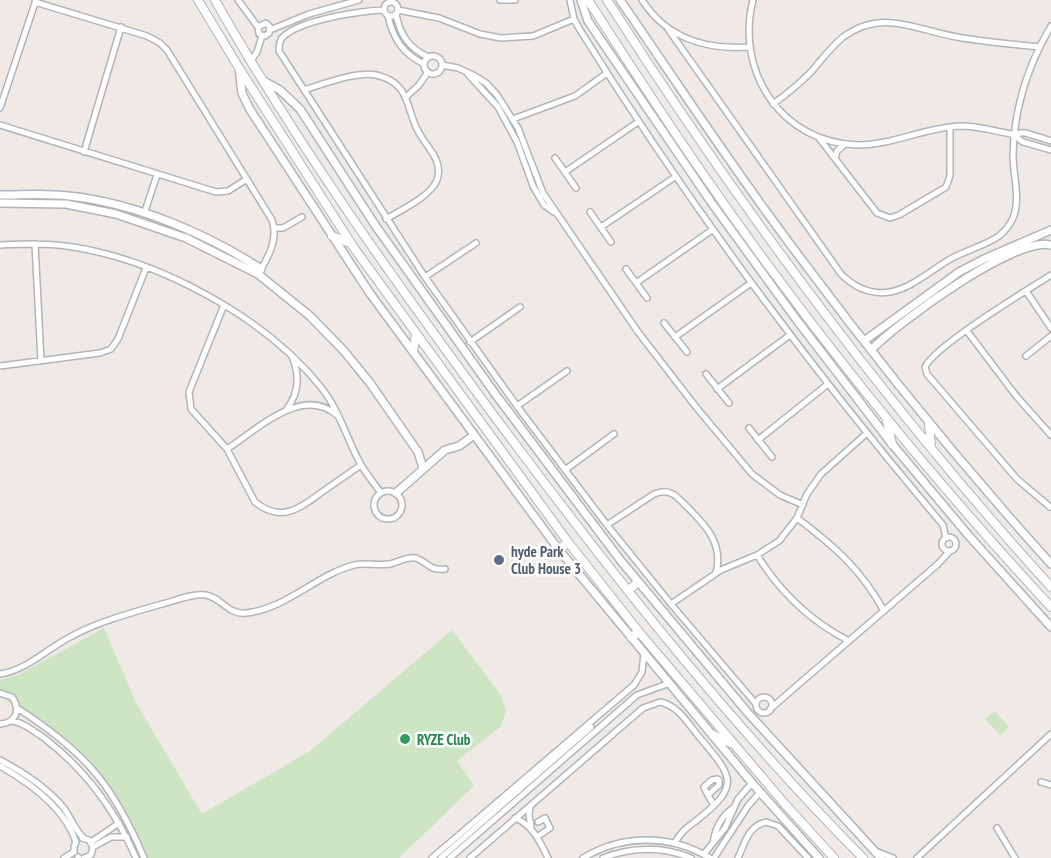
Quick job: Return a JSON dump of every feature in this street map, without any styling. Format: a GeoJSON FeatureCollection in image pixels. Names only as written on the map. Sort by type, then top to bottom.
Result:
{"type":"FeatureCollection","features":[{"type":"Feature","properties":{"kind":"main road"},"geometry":{"type":"LineString","coordinates":[[198,0],[238,68],[351,243],[568,542],[639,632],[834,858]]}},
{"type":"Feature","properties":{"kind":"main road"},"geometry":{"type":"LineString","coordinates":[[214,0],[250,62],[316,165],[448,355],[541,480],[749,736],[862,858]]}},
{"type":"Feature","properties":{"kind":"main road"},"geometry":{"type":"LineString","coordinates":[[588,0],[684,147],[812,324],[887,420],[998,550],[1051,607]]}},
{"type":"Feature","properties":{"kind":"main road"},"geometry":{"type":"LineString","coordinates":[[607,0],[714,163],[852,352],[931,450],[1051,587]]}},
{"type":"Feature","properties":{"kind":"main road"},"geometry":{"type":"LineString","coordinates":[[332,236],[351,243]]}},
{"type":"Feature","properties":{"kind":"main road"},"geometry":{"type":"LineString","coordinates":[[413,351],[416,334]]}},
{"type":"Feature","properties":{"kind":"main road"},"geometry":{"type":"LineString","coordinates":[[437,363],[443,362],[448,355]]}},
{"type":"Feature","properties":{"kind":"main road"},"geometry":{"type":"LineString","coordinates":[[447,376],[454,370],[460,371]]}},
{"type":"Feature","properties":{"kind":"main road"},"geometry":{"type":"LineString","coordinates":[[887,420],[892,444]]}},
{"type":"Feature","properties":{"kind":"main road"},"geometry":{"type":"LineString","coordinates":[[929,423],[931,450]]}},
{"type":"Feature","properties":{"kind":"main road"},"geometry":{"type":"LineString","coordinates":[[558,550],[568,542]]}},
{"type":"Feature","properties":{"kind":"main road"},"geometry":{"type":"LineString","coordinates":[[629,591],[638,582]]}},
{"type":"Feature","properties":{"kind":"main road"},"geometry":{"type":"LineString","coordinates":[[631,638],[639,632]]}},
{"type":"Feature","properties":{"kind":"main road"},"geometry":{"type":"LineString","coordinates":[[713,735],[733,743]]}},
{"type":"Feature","properties":{"kind":"street"},"geometry":{"type":"LineString","coordinates":[[238,0],[262,36]]}},
{"type":"Feature","properties":{"kind":"street"},"geometry":{"type":"LineString","coordinates":[[262,36],[267,35],[270,30],[309,14],[359,0]]}},
{"type":"Feature","properties":{"kind":"street"},"geometry":{"type":"LineString","coordinates":[[500,0],[515,0]]}},
{"type":"Feature","properties":{"kind":"street"},"geometry":{"type":"LineString","coordinates":[[570,0],[574,19],[675,177],[790,335],[938,519],[944,529],[945,538],[942,547],[950,551]]}},
{"type":"Feature","properties":{"kind":"street"},"geometry":{"type":"LineString","coordinates":[[581,0],[588,21],[774,291],[892,444],[969,536],[1051,627]]}},
{"type":"Feature","properties":{"kind":"street"},"geometry":{"type":"LineString","coordinates":[[621,0],[744,180],[864,341],[929,423],[1051,564]]}},
{"type":"Feature","properties":{"kind":"street"},"geometry":{"type":"LineString","coordinates":[[642,0],[658,21],[668,29],[693,41],[721,48],[749,47]]}},
{"type":"Feature","properties":{"kind":"street"},"geometry":{"type":"LineString","coordinates":[[753,0],[748,31],[749,47],[757,77],[773,104],[795,123],[818,136],[845,144],[881,143],[950,127],[981,127],[1014,135],[1025,133],[1051,141]]}},
{"type":"Feature","properties":{"kind":"street"},"geometry":{"type":"LineString","coordinates":[[0,108],[35,1],[152,38],[167,50],[247,179],[274,228],[272,248],[259,272]]}},
{"type":"Feature","properties":{"kind":"street"},"geometry":{"type":"LineString","coordinates":[[803,505],[780,495],[757,478],[723,440],[638,332],[556,212],[544,206],[533,186],[513,119],[492,90],[480,79],[466,71],[442,65],[438,58],[428,57],[407,42],[401,32],[396,5],[392,1],[384,5],[335,16],[284,35],[279,42],[279,51],[386,219],[470,342],[607,525],[756,704],[758,710],[766,712],[770,709],[955,549],[957,543],[953,538],[945,538]]}},
{"type":"Feature","properties":{"kind":"street"},"geometry":{"type":"LineString","coordinates":[[384,5],[391,30],[402,48],[412,58],[424,64],[428,72],[433,74],[438,72],[442,65]]}},
{"type":"Feature","properties":{"kind":"street"},"geometry":{"type":"LineString","coordinates":[[388,16],[397,12],[439,18],[480,34],[501,38],[533,36],[574,19]]}},
{"type":"Feature","properties":{"kind":"street"},"geometry":{"type":"LineString","coordinates":[[773,104],[803,80],[844,36],[864,25],[876,22],[898,22],[959,38],[1039,47]]}},
{"type":"Feature","properties":{"kind":"street"},"geometry":{"type":"LineString","coordinates":[[258,27],[266,23],[270,30]]}},
{"type":"Feature","properties":{"kind":"street"},"geometry":{"type":"LineString","coordinates":[[668,29],[841,274],[855,285],[872,292],[881,292],[899,289],[952,258],[995,238],[1007,228],[1015,214],[1016,206],[1013,170],[1014,135],[1023,90],[1039,47],[1051,26]]}},
{"type":"Feature","properties":{"kind":"street"},"geometry":{"type":"LineString","coordinates":[[84,152],[121,27]]}},
{"type":"Feature","properties":{"kind":"street"},"geometry":{"type":"LineString","coordinates":[[250,62],[258,50],[262,36]]}},
{"type":"Feature","properties":{"kind":"street"},"geometry":{"type":"LineString","coordinates":[[685,53],[687,46],[693,41]]}},
{"type":"Feature","properties":{"kind":"street"},"geometry":{"type":"LineString","coordinates":[[424,64],[428,57]]}},
{"type":"Feature","properties":{"kind":"street"},"geometry":{"type":"LineString","coordinates":[[238,68],[242,93],[249,108],[332,236],[558,550],[752,783],[819,858]]}},
{"type":"Feature","properties":{"kind":"street"},"geometry":{"type":"LineString","coordinates":[[466,71],[498,107],[526,160]]}},
{"type":"Feature","properties":{"kind":"street"},"geometry":{"type":"LineString","coordinates":[[406,97],[428,72]]}},
{"type":"Feature","properties":{"kind":"street"},"geometry":{"type":"LineString","coordinates":[[513,119],[575,96],[607,73]]}},
{"type":"Feature","properties":{"kind":"street"},"geometry":{"type":"LineString","coordinates":[[304,90],[357,76],[370,75],[389,80],[406,97],[416,127],[436,157],[439,173],[435,184],[428,192],[386,219]]}},
{"type":"Feature","properties":{"kind":"street"},"geometry":{"type":"LineString","coordinates":[[262,80],[285,94],[300,109],[375,225],[496,395],[638,582],[748,713],[881,858]]}},
{"type":"Feature","properties":{"kind":"street"},"geometry":{"type":"LineString","coordinates":[[565,172],[638,122]]}},
{"type":"Feature","properties":{"kind":"street"},"geometry":{"type":"LineString","coordinates":[[0,125],[157,175],[221,192],[247,179]]}},
{"type":"Feature","properties":{"kind":"street"},"geometry":{"type":"LineString","coordinates":[[818,136],[877,213],[885,218],[895,217],[942,190],[948,184],[950,127]]}},
{"type":"Feature","properties":{"kind":"street"},"geometry":{"type":"LineString","coordinates":[[1014,135],[1023,142],[1051,150]]}},
{"type":"Feature","properties":{"kind":"street"},"geometry":{"type":"LineString","coordinates":[[835,158],[839,148],[845,144]]}},
{"type":"Feature","properties":{"kind":"street"},"geometry":{"type":"LineString","coordinates":[[555,158],[576,188]]}},
{"type":"Feature","properties":{"kind":"street"},"geometry":{"type":"LineString","coordinates":[[144,214],[157,175]]}},
{"type":"Feature","properties":{"kind":"street"},"geometry":{"type":"LineString","coordinates":[[601,227],[675,177]]}},
{"type":"Feature","properties":{"kind":"street"},"geometry":{"type":"LineString","coordinates":[[0,195],[68,196],[106,202],[204,237],[259,272],[310,316],[370,382],[418,452],[423,468]]}},
{"type":"Feature","properties":{"kind":"street"},"geometry":{"type":"LineString","coordinates":[[0,203],[53,203],[110,213],[186,238],[259,272]]}},
{"type":"Feature","properties":{"kind":"street"},"geometry":{"type":"LineString","coordinates":[[590,212],[611,242]]}},
{"type":"Feature","properties":{"kind":"street"},"geometry":{"type":"LineString","coordinates":[[274,228],[283,228],[302,217]]}},
{"type":"Feature","properties":{"kind":"street"},"geometry":{"type":"LineString","coordinates":[[636,283],[712,230]]}},
{"type":"Feature","properties":{"kind":"street"},"geometry":{"type":"LineString","coordinates":[[864,341],[959,272],[1051,230]]}},
{"type":"Feature","properties":{"kind":"street"},"geometry":{"type":"LineString","coordinates":[[425,277],[476,243]]}},
{"type":"Feature","properties":{"kind":"street"},"geometry":{"type":"LineString","coordinates":[[0,244],[35,244],[84,249],[146,268],[224,304],[293,358],[320,386],[341,419],[361,465],[381,493]]}},
{"type":"Feature","properties":{"kind":"street"},"geometry":{"type":"LineString","coordinates":[[35,244],[41,361]]}},
{"type":"Feature","properties":{"kind":"street"},"geometry":{"type":"LineString","coordinates":[[871,350],[913,315],[969,277],[1028,248],[1051,245]]}},
{"type":"Feature","properties":{"kind":"street"},"geometry":{"type":"LineString","coordinates":[[0,366],[100,353],[111,349],[118,339],[146,268]]}},
{"type":"Feature","properties":{"kind":"street"},"geometry":{"type":"LineString","coordinates":[[626,268],[647,298]]}},
{"type":"Feature","properties":{"kind":"street"},"geometry":{"type":"LineString","coordinates":[[1051,275],[932,358],[925,370],[1017,478],[1051,506]]}},
{"type":"Feature","properties":{"kind":"street"},"geometry":{"type":"LineString","coordinates":[[675,337],[751,283]]}},
{"type":"Feature","properties":{"kind":"street"},"geometry":{"type":"LineString","coordinates":[[1026,291],[1051,328]]}},
{"type":"Feature","properties":{"kind":"street"},"geometry":{"type":"LineString","coordinates":[[224,304],[188,398],[194,413],[227,449],[250,496],[261,507],[275,512],[291,512],[361,465]]}},
{"type":"Feature","properties":{"kind":"street"},"geometry":{"type":"LineString","coordinates":[[470,342],[520,308]]}},
{"type":"Feature","properties":{"kind":"street"},"geometry":{"type":"LineString","coordinates":[[664,323],[687,352]]}},
{"type":"Feature","properties":{"kind":"street"},"geometry":{"type":"LineString","coordinates":[[967,332],[1017,397],[1051,435]]}},
{"type":"Feature","properties":{"kind":"street"},"geometry":{"type":"LineString","coordinates":[[717,389],[790,335]]}},
{"type":"Feature","properties":{"kind":"street"},"geometry":{"type":"LineString","coordinates":[[1026,356],[1051,336]]}},
{"type":"Feature","properties":{"kind":"street"},"geometry":{"type":"LineString","coordinates":[[285,411],[293,399],[297,386],[297,372],[293,358]]}},
{"type":"Feature","properties":{"kind":"street"},"geometry":{"type":"LineString","coordinates":[[517,406],[567,371]]}},
{"type":"Feature","properties":{"kind":"street"},"geometry":{"type":"LineString","coordinates":[[706,375],[729,403]]}},
{"type":"Feature","properties":{"kind":"street"},"geometry":{"type":"LineString","coordinates":[[758,440],[828,384]]}},
{"type":"Feature","properties":{"kind":"street"},"geometry":{"type":"LineString","coordinates":[[227,449],[285,411],[299,405],[315,405],[329,409],[341,419]]}},
{"type":"Feature","properties":{"kind":"street"},"geometry":{"type":"LineString","coordinates":[[749,428],[772,457]]}},
{"type":"Feature","properties":{"kind":"street"},"geometry":{"type":"LineString","coordinates":[[671,604],[716,573],[757,555],[779,541],[797,518],[821,474],[867,433]]}},
{"type":"Feature","properties":{"kind":"street"},"geometry":{"type":"LineString","coordinates":[[565,470],[614,434]]}},
{"type":"Feature","properties":{"kind":"street"},"geometry":{"type":"LineString","coordinates":[[396,493],[445,450],[459,446],[474,435]]}},
{"type":"Feature","properties":{"kind":"street"},"geometry":{"type":"LineString","coordinates":[[391,491],[396,493],[401,501],[401,510],[394,518],[385,519],[377,514],[374,505],[377,496],[381,493],[391,491]]}},
{"type":"Feature","properties":{"kind":"street"},"geometry":{"type":"LineString","coordinates":[[607,525],[654,494],[662,491],[670,492],[713,536],[718,551],[716,573]]}},
{"type":"Feature","properties":{"kind":"street"},"geometry":{"type":"LineString","coordinates":[[797,518],[849,561],[870,587],[884,611]]}},
{"type":"Feature","properties":{"kind":"street"},"geometry":{"type":"LineString","coordinates":[[757,555],[776,583],[799,608],[826,628],[849,641]]}},
{"type":"Feature","properties":{"kind":"street"},"geometry":{"type":"LineString","coordinates":[[0,674],[22,667],[59,643],[88,628],[197,595],[212,597],[228,609],[245,613],[271,606],[341,570],[358,565],[391,564],[413,558],[431,568],[445,569]]}},
{"type":"Feature","properties":{"kind":"street"},"geometry":{"type":"LineString","coordinates":[[432,858],[634,685],[642,672],[646,655]]}},
{"type":"Feature","properties":{"kind":"street"},"geometry":{"type":"LineString","coordinates":[[441,858],[639,685],[646,655]]}},
{"type":"Feature","properties":{"kind":"street"},"geometry":{"type":"LineString","coordinates":[[450,858],[637,695],[670,683]]}},
{"type":"Feature","properties":{"kind":"street"},"geometry":{"type":"LineString","coordinates":[[0,693],[12,698],[17,708],[57,735],[84,758],[114,797],[144,858]]}},
{"type":"Feature","properties":{"kind":"street"},"geometry":{"type":"LineString","coordinates":[[756,704],[761,698],[766,698],[771,704],[770,709]]}},
{"type":"Feature","properties":{"kind":"street"},"geometry":{"type":"LineString","coordinates":[[470,858],[643,708],[660,702],[675,709],[726,770],[728,784],[714,805],[681,833],[675,843]]}},
{"type":"Feature","properties":{"kind":"street"},"geometry":{"type":"LineString","coordinates":[[12,721],[17,708]]}},
{"type":"Feature","properties":{"kind":"street"},"geometry":{"type":"LineString","coordinates":[[0,724],[12,721],[24,724],[76,766],[97,789],[119,823],[136,858]]}},
{"type":"Feature","properties":{"kind":"street"},"geometry":{"type":"LineString","coordinates":[[916,858],[1051,734]]}},
{"type":"Feature","properties":{"kind":"street"},"geometry":{"type":"LineString","coordinates":[[0,760],[26,775],[49,793],[64,809],[79,833],[92,844]]}},
{"type":"Feature","properties":{"kind":"street"},"geometry":{"type":"LineString","coordinates":[[0,766],[32,787],[51,804],[67,823],[76,842],[74,847],[83,857]]}},
{"type":"Feature","properties":{"kind":"street"},"geometry":{"type":"LineString","coordinates":[[1041,782],[1051,785]]}},
{"type":"Feature","properties":{"kind":"street"},"geometry":{"type":"LineString","coordinates":[[704,854],[712,843],[726,812],[734,807],[752,783]]}},
{"type":"Feature","properties":{"kind":"street"},"geometry":{"type":"LineString","coordinates":[[583,858],[612,845],[642,840],[675,843],[712,858],[760,792]]}},
{"type":"Feature","properties":{"kind":"street"},"geometry":{"type":"LineString","coordinates":[[708,795],[714,805]]}},
{"type":"Feature","properties":{"kind":"street"},"geometry":{"type":"LineString","coordinates":[[738,799],[748,806]]}},
{"type":"Feature","properties":{"kind":"street"},"geometry":{"type":"LineString","coordinates":[[532,804],[529,814],[532,829]]}},
{"type":"Feature","properties":{"kind":"street"},"geometry":{"type":"LineString","coordinates":[[515,818],[532,829],[548,858]]}},
{"type":"Feature","properties":{"kind":"street"},"geometry":{"type":"LineString","coordinates":[[537,837],[550,828],[545,818],[538,822]]}},
{"type":"Feature","properties":{"kind":"street"},"geometry":{"type":"LineString","coordinates":[[738,858],[749,834],[757,825],[766,822],[778,826],[808,858]]}},
{"type":"Feature","properties":{"kind":"street"},"geometry":{"type":"LineString","coordinates":[[83,857],[92,844],[119,823]]}},
{"type":"Feature","properties":{"kind":"street"},"geometry":{"type":"LineString","coordinates":[[997,828],[1015,858]]}},
{"type":"Feature","properties":{"kind":"street"},"geometry":{"type":"LineString","coordinates":[[92,844],[111,837],[126,837]]}},
{"type":"Feature","properties":{"kind":"street"},"geometry":{"type":"LineString","coordinates":[[76,842],[84,838]]}},
{"type":"Feature","properties":{"kind":"street"},"geometry":{"type":"LineString","coordinates":[[611,856],[612,845]]}},
{"type":"Feature","properties":{"kind":"street"},"geometry":{"type":"LineString","coordinates":[[603,858],[637,849],[675,853],[691,858]]}},
{"type":"Feature","properties":{"kind":"street"},"geometry":{"type":"LineString","coordinates":[[876,851],[893,858]]}},
{"type":"Feature","properties":{"kind":"street"},"geometry":{"type":"LineString","coordinates":[[64,858],[83,857]]}},
{"type":"Feature","properties":{"kind":"green space","name":"RYZE Club"},"geometry":{"type":"Polygon","coordinates":[[[104,628],[136,703],[202,814],[310,751],[452,630],[501,695],[506,712],[500,727],[457,761],[474,786],[399,858],[148,858],[113,799],[83,760],[0,695],[0,680],[20,674],[104,628]]]}},
{"type":"Feature","properties":{"kind":"green space"},"geometry":{"type":"Polygon","coordinates":[[[995,711],[1009,727],[1000,735],[985,719],[995,711]]]}},
{"type":"Feature","properties":{"kind":"place","name":"hyde Park Club House 3"},"geometry":{"type":"Point","coordinates":[499,560]}},
{"type":"Feature","properties":{"kind":"place","name":"RYZE Club"},"geometry":{"type":"Point","coordinates":[405,739]}}]}
